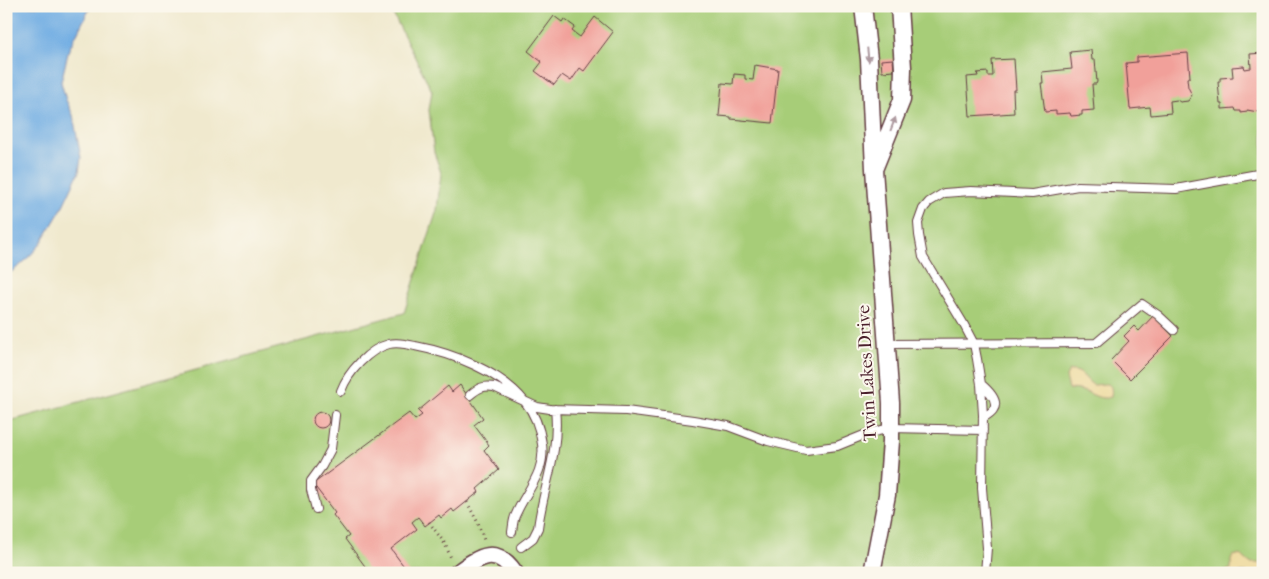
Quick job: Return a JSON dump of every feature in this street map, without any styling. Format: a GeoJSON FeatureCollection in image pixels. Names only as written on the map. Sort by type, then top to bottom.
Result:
{"type":"FeatureCollection","features":[{"type":"Feature","properties":{"kind":"street","name":"Twin Lakes Drive"},"geometry":{"type":"LineString","coordinates":[[862,6],[868,59],[891,403],[887,495],[872,573]]}},
{"type":"Feature","properties":{"kind":"street","name":"Twin Lakes Drive"},"geometry":{"type":"LineString","coordinates":[[874,169],[883,151],[902,100],[903,68],[899,6]]}},
{"type":"Feature","properties":{"kind":"street"},"geometry":{"type":"LineString","coordinates":[[456,569],[477,558],[491,555],[503,559],[515,573]]}},
{"type":"Feature","properties":{"kind":"lane"},"geometry":{"type":"LineString","coordinates":[[985,573],[987,548],[982,488],[983,418],[981,384],[974,344],[932,274],[922,252],[919,235],[920,214],[928,202],[944,193],[971,191],[1032,194],[1078,186],[1176,189],[1263,173]]}},
{"type":"Feature","properties":{"kind":"lane"},"geometry":{"type":"LineString","coordinates":[[887,344],[1096,343],[1142,304],[1158,314],[1174,330]]}},
{"type":"Feature","properties":{"kind":"lane"},"geometry":{"type":"LineString","coordinates":[[341,390],[343,385],[374,350],[389,344],[402,343],[432,349],[462,359],[502,381],[525,401],[538,425],[542,445],[542,460],[514,516],[512,532]]}},
{"type":"Feature","properties":{"kind":"lane"},"geometry":{"type":"LineString","coordinates":[[981,384],[992,396],[995,405],[994,409],[983,418]]}},
{"type":"Feature","properties":{"kind":"lane"},"geometry":{"type":"LineString","coordinates":[[470,395],[478,388],[494,387],[537,406],[555,409],[626,411],[693,420],[728,426],[768,440],[806,450],[837,446],[869,433],[891,428],[983,430]]}},
{"type":"Feature","properties":{"kind":"lane"},"geometry":{"type":"LineString","coordinates":[[521,548],[533,538],[538,528],[555,451],[557,435],[555,409]]}},
{"type":"Feature","properties":{"kind":"lane"},"geometry":{"type":"LineString","coordinates":[[316,509],[311,490],[311,481],[331,449],[335,415]]}},
{"type":"Feature","properties":{"kind":"path"},"geometry":{"type":"LineString","coordinates":[[429,522],[445,544],[456,569]]}},
{"type":"Feature","properties":{"kind":"green space"},"geometry":{"type":"Polygon","coordinates":[[[389,6],[1263,6],[1263,573],[6,573],[6,422],[404,313],[437,210],[441,173],[434,152],[429,110],[432,91],[389,6]]]}},
{"type":"Feature","properties":{"kind":"sand"},"geometry":{"type":"Polygon","coordinates":[[[1069,371],[1080,373],[1093,385],[1110,385],[1111,397],[1099,397],[1080,390],[1069,389],[1066,377],[1069,371]]]}},
{"type":"Feature","properties":{"kind":"sand"},"geometry":{"type":"Polygon","coordinates":[[[1233,556],[1242,556],[1250,563],[1260,563],[1263,567],[1262,573],[1220,573],[1231,569],[1231,560],[1233,556]]]}},
{"type":"Feature","properties":{"kind":"water"},"geometry":{"type":"Polygon","coordinates":[[[6,6],[91,6],[69,49],[61,82],[73,115],[81,158],[79,172],[61,210],[40,245],[23,263],[6,276],[6,6]]]}},
{"type":"Feature","properties":{"kind":"building"},"geometry":{"type":"Polygon","coordinates":[[[554,16],[562,22],[564,19],[575,27],[572,31],[580,37],[595,17],[613,32],[584,71],[580,68],[571,81],[562,75],[554,85],[535,71],[542,62],[528,51],[554,16]]]}},
{"type":"Feature","properties":{"kind":"building"},"geometry":{"type":"Polygon","coordinates":[[[1091,50],[1092,60],[1095,60],[1097,82],[1092,84],[1094,110],[1082,111],[1082,115],[1071,116],[1070,113],[1056,114],[1056,111],[1045,112],[1041,83],[1043,83],[1042,72],[1072,69],[1070,52],[1091,50]]]}},
{"type":"Feature","properties":{"kind":"building"},"geometry":{"type":"Polygon","coordinates":[[[1188,53],[1190,77],[1187,78],[1188,87],[1192,95],[1188,101],[1170,101],[1171,113],[1151,115],[1150,107],[1130,109],[1126,63],[1137,62],[1137,57],[1188,53]]]}},
{"type":"Feature","properties":{"kind":"building"},"geometry":{"type":"Polygon","coordinates":[[[1263,53],[1262,108],[1258,112],[1247,110],[1247,112],[1241,113],[1241,111],[1236,111],[1235,108],[1222,109],[1218,82],[1220,82],[1220,78],[1233,77],[1232,67],[1244,66],[1245,69],[1251,68],[1250,54],[1263,53]]]}},
{"type":"Feature","properties":{"kind":"building"},"geometry":{"type":"Polygon","coordinates":[[[893,59],[894,71],[882,72],[881,60],[893,59]]]}},
{"type":"Feature","properties":{"kind":"building"},"geometry":{"type":"Polygon","coordinates":[[[1014,59],[1016,90],[1013,90],[1014,113],[970,116],[967,77],[978,76],[977,73],[988,72],[988,76],[993,76],[992,60],[1014,59]]]}},
{"type":"Feature","properties":{"kind":"building"},"geometry":{"type":"Polygon","coordinates":[[[755,65],[778,69],[772,123],[719,116],[722,83],[733,84],[734,74],[745,75],[745,79],[753,80],[755,65]]]}},
{"type":"Feature","properties":{"kind":"building"},"geometry":{"type":"Polygon","coordinates":[[[1153,316],[1173,336],[1130,379],[1111,360],[1129,341],[1124,336],[1134,326],[1139,331],[1153,316]]]}},
{"type":"Feature","properties":{"kind":"building"},"geometry":{"type":"Polygon","coordinates":[[[460,385],[483,418],[474,425],[489,445],[484,450],[499,470],[477,489],[479,492],[454,512],[452,509],[441,518],[439,515],[425,526],[418,517],[412,522],[417,529],[391,549],[409,573],[370,573],[345,539],[349,536],[333,515],[335,513],[313,484],[409,413],[415,420],[422,415],[418,411],[448,386],[452,392],[460,385]]]}},
{"type":"Feature","properties":{"kind":"building"},"geometry":{"type":"Polygon","coordinates":[[[318,412],[324,412],[329,417],[327,426],[318,428],[313,423],[313,417],[318,412]]]}}]}
